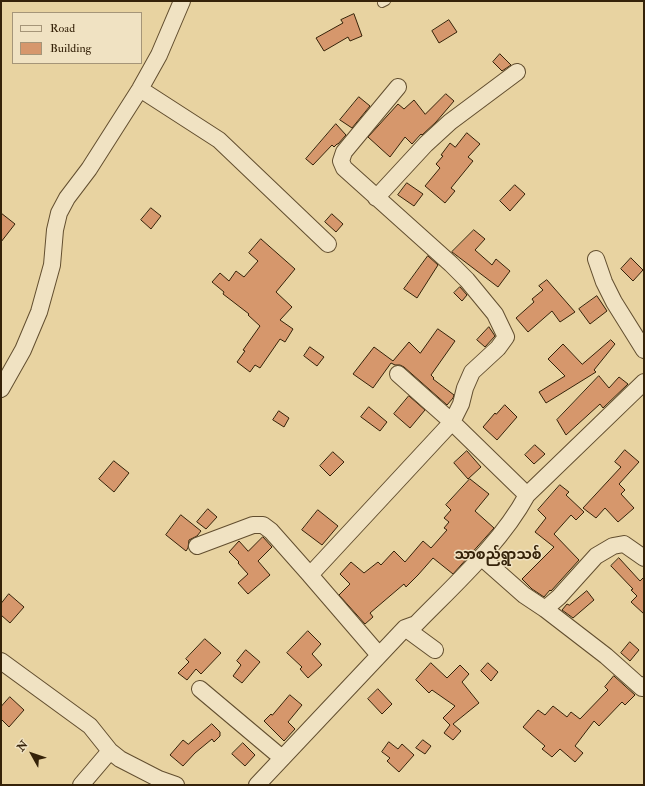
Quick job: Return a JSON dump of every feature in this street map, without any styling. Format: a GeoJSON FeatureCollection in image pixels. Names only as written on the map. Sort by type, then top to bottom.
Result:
{"type":"FeatureCollection","features":[{"type":"Feature","properties":{"kind":"street"},"geometry":{"type":"LineString","coordinates":[[1,389],[23,350],[39,312],[52,265],[55,230],[59,213],[67,198],[89,169],[140,89],[159,55],[182,1]]}},
{"type":"Feature","properties":{"kind":"street"},"geometry":{"type":"LineString","coordinates":[[376,198],[426,144],[450,122],[517,72]]}},
{"type":"Feature","properties":{"kind":"street"},"geometry":{"type":"LineString","coordinates":[[310,575],[452,422],[461,404],[465,388],[472,372],[498,348],[506,338],[495,314],[467,280],[344,168],[341,161],[344,152],[398,87]]}},
{"type":"Feature","properties":{"kind":"street"},"geometry":{"type":"LineString","coordinates":[[140,89],[219,140],[328,244]]}},
{"type":"Feature","properties":{"kind":"street"},"geometry":{"type":"LineString","coordinates":[[596,259],[604,282],[614,302],[644,350]]}},
{"type":"Feature","properties":{"kind":"street"},"geometry":{"type":"LineString","coordinates":[[398,374],[452,422],[527,495]]}},
{"type":"Feature","properties":{"kind":"street"},"geometry":{"type":"LineString","coordinates":[[257,785],[405,628],[416,624],[481,557],[519,510],[527,495],[644,382]]}},
{"type":"Feature","properties":{"kind":"street"},"geometry":{"type":"LineString","coordinates":[[197,546],[253,525],[263,525],[271,531],[380,655]]}},
{"type":"Feature","properties":{"kind":"street"},"geometry":{"type":"LineString","coordinates":[[545,609],[559,597],[596,556],[613,546],[624,544],[644,558]]}},
{"type":"Feature","properties":{"kind":"street"},"geometry":{"type":"LineString","coordinates":[[481,557],[524,595],[545,609],[606,656],[642,688],[644,685]]}},
{"type":"Feature","properties":{"kind":"street"},"geometry":{"type":"LineString","coordinates":[[405,628],[435,650]]}},
{"type":"Feature","properties":{"kind":"street"},"geometry":{"type":"LineString","coordinates":[[1,661],[90,726],[110,751],[120,759],[153,776],[176,785]]}},
{"type":"Feature","properties":{"kind":"street"},"geometry":{"type":"LineString","coordinates":[[200,689],[282,758]]}},
{"type":"Feature","properties":{"kind":"street"},"geometry":{"type":"LineString","coordinates":[[82,785],[110,751]]}},
{"type":"Feature","properties":{"kind":"building"},"geometry":{"type":"Polygon","coordinates":[[[354,14],[362,36],[350,41],[348,37],[324,51],[316,38],[343,23],[341,20],[354,14]]]}},
{"type":"Feature","properties":{"kind":"building"},"geometry":{"type":"Polygon","coordinates":[[[449,20],[457,32],[439,43],[432,31],[449,20]]]}},
{"type":"Feature","properties":{"kind":"building"},"geometry":{"type":"Polygon","coordinates":[[[500,54],[511,65],[502,71],[493,62],[500,54]]]}},
{"type":"Feature","properties":{"kind":"building"},"geometry":{"type":"Polygon","coordinates":[[[446,94],[454,101],[436,122],[422,135],[421,134],[412,144],[405,137],[390,157],[368,137],[398,104],[404,109],[414,100],[425,114],[446,94]]]}},
{"type":"Feature","properties":{"kind":"building"},"geometry":{"type":"Polygon","coordinates":[[[359,97],[370,106],[352,128],[340,120],[359,97]]]}},
{"type":"Feature","properties":{"kind":"building"},"geometry":{"type":"Polygon","coordinates":[[[336,124],[346,135],[334,147],[332,145],[313,165],[306,159],[336,124]]]}},
{"type":"Feature","properties":{"kind":"building"},"geometry":{"type":"Polygon","coordinates":[[[467,133],[480,144],[468,157],[473,161],[451,188],[455,191],[445,203],[425,186],[440,168],[436,164],[443,156],[441,155],[450,143],[455,147],[467,133]]]}},
{"type":"Feature","properties":{"kind":"building"},"geometry":{"type":"Polygon","coordinates":[[[407,183],[423,194],[414,206],[398,195],[407,183]]]}},
{"type":"Feature","properties":{"kind":"building"},"geometry":{"type":"Polygon","coordinates":[[[515,185],[525,194],[510,211],[500,201],[515,185]]]}},
{"type":"Feature","properties":{"kind":"building"},"geometry":{"type":"Polygon","coordinates":[[[151,208],[161,216],[151,229],[141,220],[151,208]]]}},
{"type":"Feature","properties":{"kind":"building"},"geometry":{"type":"Polygon","coordinates":[[[1,213],[15,224],[1,242],[1,213]]]}},
{"type":"Feature","properties":{"kind":"building"},"geometry":{"type":"Polygon","coordinates":[[[332,214],[343,224],[336,232],[325,222],[332,214]]]}},
{"type":"Feature","properties":{"kind":"building"},"geometry":{"type":"Polygon","coordinates":[[[474,230],[485,239],[475,250],[492,265],[496,259],[510,271],[498,287],[452,252],[474,230]]]}},
{"type":"Feature","properties":{"kind":"building"},"geometry":{"type":"Polygon","coordinates":[[[261,239],[295,269],[276,292],[292,307],[280,320],[293,329],[285,342],[280,339],[260,368],[255,365],[250,372],[237,362],[245,351],[243,350],[260,326],[248,315],[249,314],[223,294],[224,292],[212,282],[220,273],[229,281],[236,271],[244,277],[258,261],[249,253],[261,239]]]}},
{"type":"Feature","properties":{"kind":"building"},"geometry":{"type":"Polygon","coordinates":[[[428,256],[438,265],[417,298],[404,289],[428,256]]]}},
{"type":"Feature","properties":{"kind":"building"},"geometry":{"type":"Polygon","coordinates":[[[631,258],[643,270],[633,281],[621,269],[631,258]]]}},
{"type":"Feature","properties":{"kind":"building"},"geometry":{"type":"Polygon","coordinates":[[[547,280],[575,312],[560,322],[552,311],[528,332],[516,318],[534,302],[532,299],[543,290],[539,286],[547,280]]]}},
{"type":"Feature","properties":{"kind":"building"},"geometry":{"type":"Polygon","coordinates":[[[460,287],[467,295],[462,301],[454,293],[460,287]]]}},
{"type":"Feature","properties":{"kind":"building"},"geometry":{"type":"Polygon","coordinates":[[[597,296],[607,311],[590,324],[579,309],[597,296]]]}},
{"type":"Feature","properties":{"kind":"building"},"geometry":{"type":"Polygon","coordinates":[[[489,327],[495,336],[485,347],[477,340],[489,327]]]}},
{"type":"Feature","properties":{"kind":"building"},"geometry":{"type":"Polygon","coordinates":[[[438,329],[455,341],[431,375],[434,378],[433,379],[454,395],[447,405],[400,365],[391,363],[373,388],[353,374],[374,347],[393,361],[409,342],[420,353],[438,329]]]}},
{"type":"Feature","properties":{"kind":"building"},"geometry":{"type":"Polygon","coordinates":[[[611,340],[615,344],[594,370],[596,372],[546,403],[539,392],[565,376],[548,359],[563,344],[582,364],[611,340]]]}},
{"type":"Feature","properties":{"kind":"building"},"geometry":{"type":"Polygon","coordinates":[[[310,347],[324,357],[317,366],[304,356],[310,347]]]}},
{"type":"Feature","properties":{"kind":"building"},"geometry":{"type":"Polygon","coordinates":[[[599,376],[609,388],[619,377],[628,384],[603,408],[600,404],[566,435],[557,420],[599,376]]]}},
{"type":"Feature","properties":{"kind":"building"},"geometry":{"type":"Polygon","coordinates":[[[409,396],[425,410],[410,428],[394,414],[409,396]]]}},
{"type":"Feature","properties":{"kind":"building"},"geometry":{"type":"Polygon","coordinates":[[[505,405],[517,417],[497,440],[483,427],[495,413],[496,414],[505,405]]]}},
{"type":"Feature","properties":{"kind":"building"},"geometry":{"type":"Polygon","coordinates":[[[369,407],[387,422],[380,431],[361,417],[369,407]]]}},
{"type":"Feature","properties":{"kind":"building"},"geometry":{"type":"Polygon","coordinates":[[[279,411],[289,418],[284,427],[273,420],[279,411]]]}},
{"type":"Feature","properties":{"kind":"building"},"geometry":{"type":"Polygon","coordinates":[[[535,445],[545,454],[534,464],[525,455],[535,445]]]}},
{"type":"Feature","properties":{"kind":"building"},"geometry":{"type":"Polygon","coordinates":[[[625,450],[639,462],[619,484],[625,490],[621,494],[634,508],[618,522],[605,508],[596,518],[583,508],[621,467],[615,462],[625,450]]]}},
{"type":"Feature","properties":{"kind":"building"},"geometry":{"type":"Polygon","coordinates":[[[467,451],[481,467],[468,479],[454,463],[467,451]]]}},
{"type":"Feature","properties":{"kind":"building"},"geometry":{"type":"Polygon","coordinates":[[[333,452],[344,462],[330,476],[320,466],[333,452]]]}},
{"type":"Feature","properties":{"kind":"building"},"geometry":{"type":"Polygon","coordinates":[[[114,461],[129,473],[114,492],[99,479],[114,461]]]}},
{"type":"Feature","properties":{"kind":"building"},"geometry":{"type":"Polygon","coordinates":[[[470,479],[489,494],[475,511],[494,528],[453,574],[433,558],[406,587],[404,584],[370,613],[373,617],[365,624],[339,595],[350,584],[340,574],[351,562],[364,573],[378,562],[381,565],[394,551],[405,562],[423,541],[431,548],[447,530],[444,528],[449,522],[444,518],[451,510],[446,505],[470,479]]]}},
{"type":"Feature","properties":{"kind":"building"},"geometry":{"type":"Polygon","coordinates":[[[560,485],[569,492],[566,495],[584,512],[576,520],[571,515],[554,534],[579,560],[544,597],[532,589],[522,579],[554,547],[535,532],[546,518],[538,510],[560,485]]]}},
{"type":"Feature","properties":{"kind":"building"},"geometry":{"type":"Polygon","coordinates":[[[208,509],[217,517],[206,529],[197,522],[208,509]]]}},
{"type":"Feature","properties":{"kind":"building"},"geometry":{"type":"Polygon","coordinates":[[[318,510],[338,526],[322,545],[302,530],[318,510]]]}},
{"type":"Feature","properties":{"kind":"building"},"geometry":{"type":"Polygon","coordinates":[[[181,515],[201,531],[197,536],[189,540],[186,551],[166,535],[181,515]]]}},
{"type":"Feature","properties":{"kind":"building"},"geometry":{"type":"Polygon","coordinates":[[[263,537],[272,547],[258,561],[270,575],[248,594],[238,583],[248,574],[229,552],[239,541],[248,551],[263,537]]]}},
{"type":"Feature","properties":{"kind":"building"},"geometry":{"type":"Polygon","coordinates":[[[619,558],[640,581],[644,577],[644,614],[631,602],[637,596],[631,590],[633,589],[611,566],[619,558]]]}},
{"type":"Feature","properties":{"kind":"building"},"geometry":{"type":"Polygon","coordinates":[[[587,591],[594,600],[573,618],[562,610],[567,604],[569,605],[587,591]]]}},
{"type":"Feature","properties":{"kind":"building"},"geometry":{"type":"Polygon","coordinates":[[[9,594],[24,607],[10,623],[1,615],[1,604],[9,594]]]}},
{"type":"Feature","properties":{"kind":"building"},"geometry":{"type":"Polygon","coordinates":[[[308,631],[321,644],[312,654],[322,665],[308,678],[300,669],[302,667],[287,653],[308,631]]]}},
{"type":"Feature","properties":{"kind":"building"},"geometry":{"type":"Polygon","coordinates":[[[205,639],[221,653],[201,674],[196,669],[187,680],[178,673],[189,662],[186,659],[205,639]]]}},
{"type":"Feature","properties":{"kind":"building"},"geometry":{"type":"Polygon","coordinates":[[[630,642],[639,650],[630,661],[621,653],[630,642]]]}},
{"type":"Feature","properties":{"kind":"building"},"geometry":{"type":"Polygon","coordinates":[[[246,650],[260,662],[242,683],[233,676],[241,665],[237,661],[246,650]]]}},
{"type":"Feature","properties":{"kind":"building"},"geometry":{"type":"Polygon","coordinates":[[[431,663],[447,678],[460,665],[469,674],[462,682],[479,703],[453,724],[461,731],[453,740],[444,733],[450,725],[443,718],[455,706],[432,690],[429,693],[416,680],[431,663]]]}},
{"type":"Feature","properties":{"kind":"building"},"geometry":{"type":"Polygon","coordinates":[[[488,663],[498,672],[491,681],[481,671],[488,663]]]}},
{"type":"Feature","properties":{"kind":"building"},"geometry":{"type":"Polygon","coordinates":[[[614,676],[635,695],[625,705],[622,702],[599,726],[594,721],[575,746],[583,753],[575,762],[560,749],[552,757],[542,749],[545,746],[523,727],[538,710],[545,715],[553,706],[567,717],[571,712],[580,719],[608,690],[605,687],[614,676]]]}},
{"type":"Feature","properties":{"kind":"building"},"geometry":{"type":"Polygon","coordinates":[[[378,689],[392,704],[382,714],[368,699],[378,689]]]}},
{"type":"Feature","properties":{"kind":"building"},"geometry":{"type":"Polygon","coordinates":[[[290,695],[302,705],[288,722],[295,729],[284,741],[264,721],[271,714],[272,715],[290,695]]]}},
{"type":"Feature","properties":{"kind":"building"},"geometry":{"type":"Polygon","coordinates":[[[10,697],[24,710],[9,727],[1,719],[1,707],[10,697]]]}},
{"type":"Feature","properties":{"kind":"building"},"geometry":{"type":"Polygon","coordinates":[[[212,724],[220,732],[220,736],[214,742],[212,739],[195,753],[183,766],[170,755],[183,740],[188,744],[212,724]]]}},
{"type":"Feature","properties":{"kind":"building"},"geometry":{"type":"Polygon","coordinates":[[[423,740],[431,746],[425,754],[416,748],[423,740]]]}},
{"type":"Feature","properties":{"kind":"building"},"geometry":{"type":"Polygon","coordinates":[[[389,742],[398,749],[402,744],[414,755],[399,772],[387,761],[390,758],[382,752],[389,742]]]}},
{"type":"Feature","properties":{"kind":"building"},"geometry":{"type":"Polygon","coordinates":[[[243,743],[255,755],[245,766],[232,754],[243,743]]]}},
{"type":"Feature","properties":{"kind":"district","name":"သာစည်ရွာသစ်"},"geometry":{"type":"Point","coordinates":[498,556]}}]}
